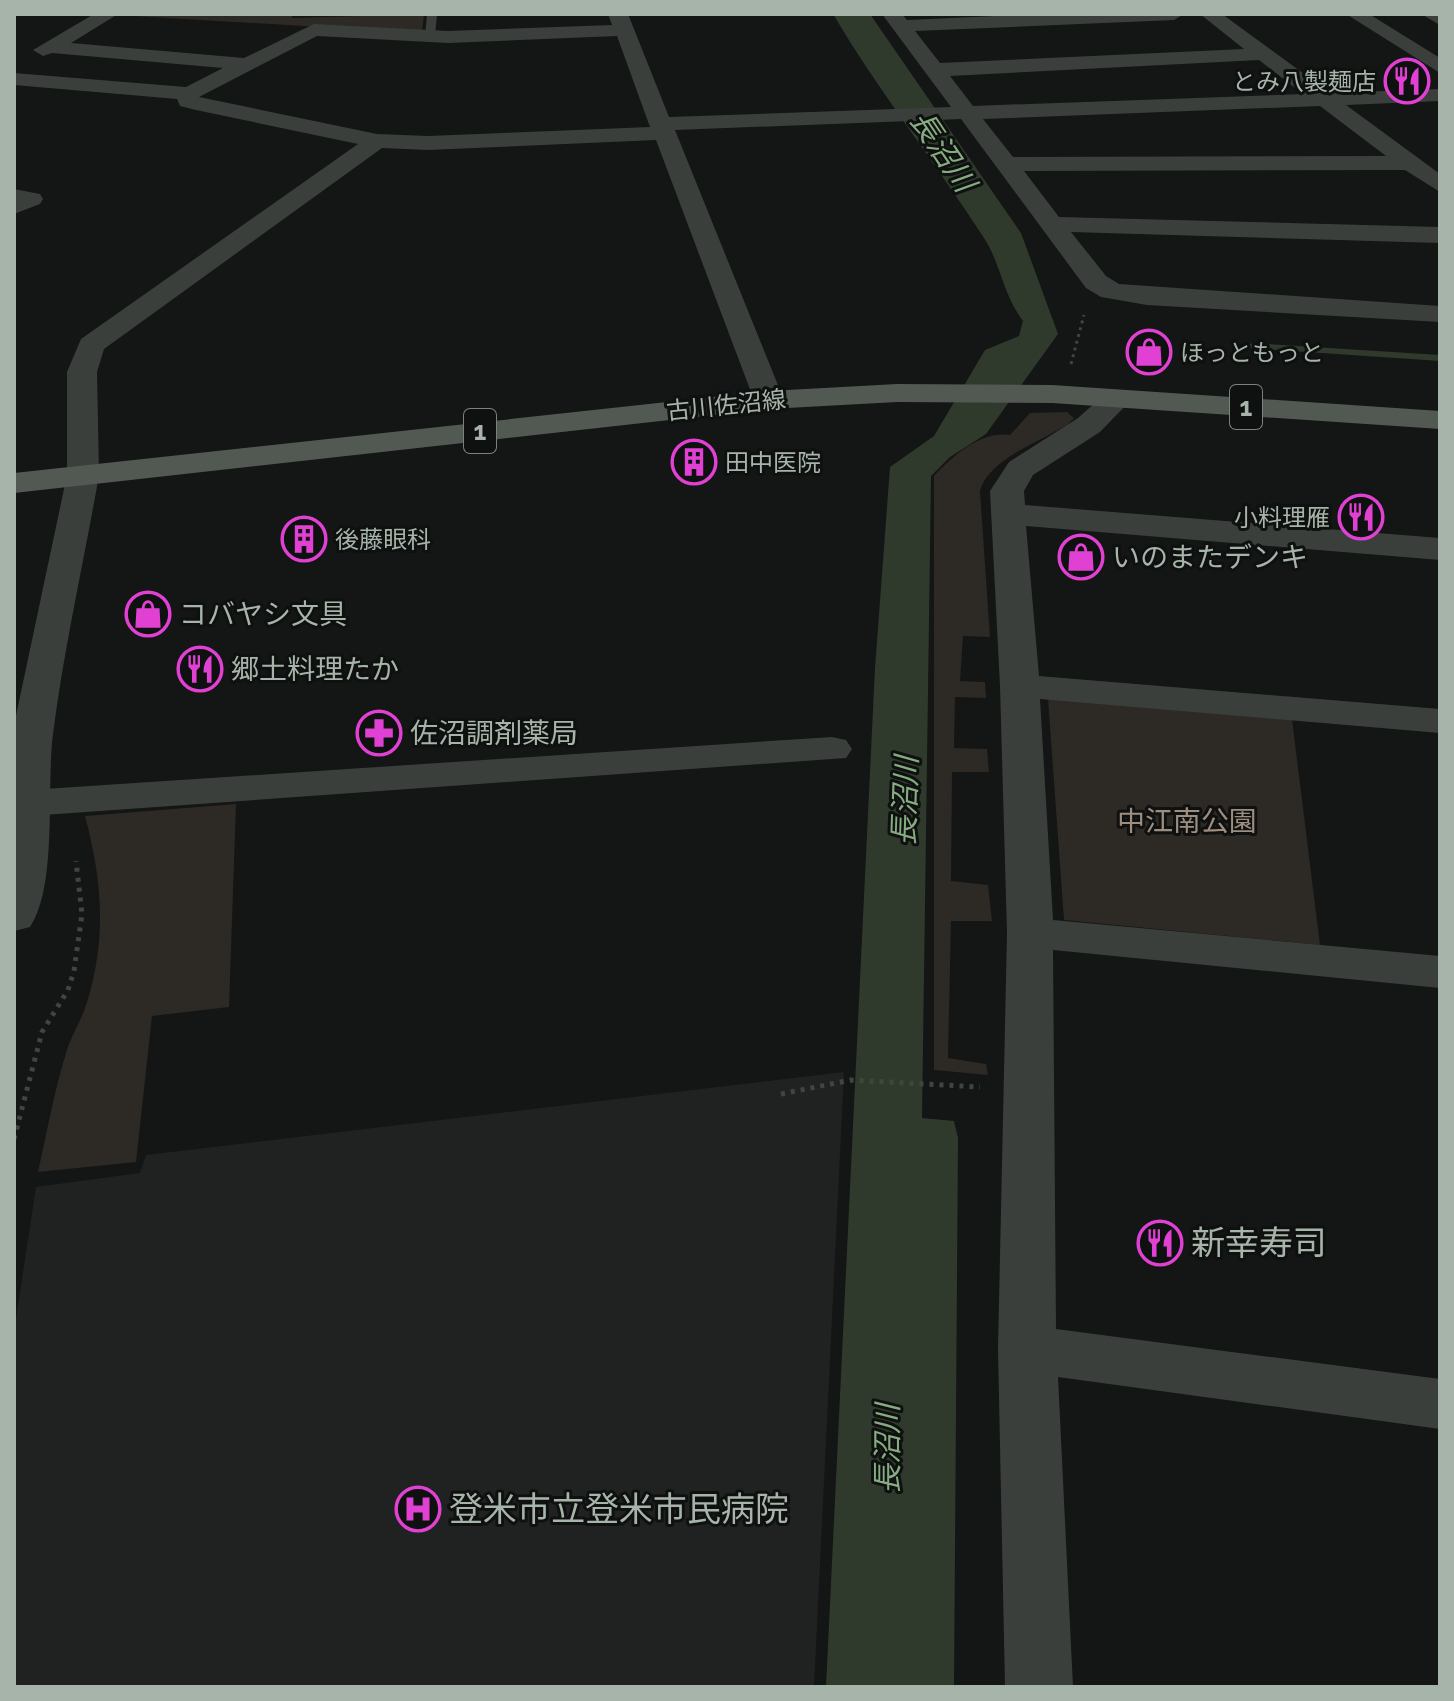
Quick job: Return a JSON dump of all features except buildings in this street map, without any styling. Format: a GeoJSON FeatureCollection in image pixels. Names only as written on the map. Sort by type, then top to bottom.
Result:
{"type":"FeatureCollection","features":[{"type":"Feature","properties":{"kind":"main road","name":"古川佐沼線"},"geometry":{"type":"LineString","coordinates":[[14,483],[769,400],[948,392],[1052,394],[1440,420]]}},
{"type":"Feature","properties":{"kind":"street"},"geometry":{"type":"LineString","coordinates":[[14,78],[48,47],[108,14]]}},
{"type":"Feature","properties":{"kind":"street"},"geometry":{"type":"LineString","coordinates":[[896,20],[1174,14]]}},
{"type":"Feature","properties":{"kind":"street"},"geometry":{"type":"LineString","coordinates":[[1210,14],[1440,185]]}},
{"type":"Feature","properties":{"kind":"street"},"geometry":{"type":"LineString","coordinates":[[1356,14],[1438,64]]}},
{"type":"Feature","properties":{"kind":"street"},"geometry":{"type":"LineString","coordinates":[[1431,14],[1440,19]]}},
{"type":"Feature","properties":{"kind":"street"},"geometry":{"type":"LineString","coordinates":[[896,20],[935,70],[954,113],[1005,164],[1096,282],[1111,291],[1147,297],[1440,314]]}},
{"type":"Feature","properties":{"kind":"street"},"geometry":{"type":"LineString","coordinates":[[14,78],[189,94],[314,30],[430,36],[621,22],[769,400]]}},
{"type":"Feature","properties":{"kind":"street"},"geometry":{"type":"LineString","coordinates":[[48,47],[247,64]]}},
{"type":"Feature","properties":{"kind":"street"},"geometry":{"type":"LineString","coordinates":[[935,70],[1265,54]]}},
{"type":"Feature","properties":{"kind":"street"},"geometry":{"type":"LineString","coordinates":[[189,94],[188,101],[377,141],[443,143],[874,114],[1440,95]]}},
{"type":"Feature","properties":{"kind":"street"},"geometry":{"type":"LineString","coordinates":[[14,917],[24,865],[49,802],[32,736],[83,475],[82,372],[91,345],[156,295],[377,141]]}},
{"type":"Feature","properties":{"kind":"street"},"geometry":{"type":"LineString","coordinates":[[1005,164],[1411,163]]}},
{"type":"Feature","properties":{"kind":"street"},"geometry":{"type":"LineString","coordinates":[[14,196],[31,199],[14,207]]}},
{"type":"Feature","properties":{"kind":"street"},"geometry":{"type":"LineString","coordinates":[[1051,224],[1440,235]]}},
{"type":"Feature","properties":{"kind":"street"},"geometry":{"type":"LineString","coordinates":[[1039,1687],[1027,1349],[1030,933],[1020,686],[1007,491],[1021,469],[1089,425],[1117,399]]}},
{"type":"Feature","properties":{"kind":"street"},"geometry":{"type":"LineString","coordinates":[[1007,514],[1440,549]]}},
{"type":"Feature","properties":{"kind":"street"},"geometry":{"type":"LineString","coordinates":[[1020,686],[1440,721]]}},
{"type":"Feature","properties":{"kind":"street"},"geometry":{"type":"LineString","coordinates":[[49,802],[832,749]]}},
{"type":"Feature","properties":{"kind":"street"},"geometry":{"type":"LineString","coordinates":[[1030,933],[1440,972]]}},
{"type":"Feature","properties":{"kind":"street"},"geometry":{"type":"LineString","coordinates":[[1027,1349],[1440,1404]]}},
{"type":"Feature","properties":{"kind":"lane"},"geometry":{"type":"LineString","coordinates":[[430,36],[432,14]]}},
{"type":"Feature","properties":{"kind":"path"},"geometry":{"type":"LineString","coordinates":[[1070,369],[1088,298],[1111,291]]}},
{"type":"Feature","properties":{"kind":"path"},"geometry":{"type":"LineString","coordinates":[[14,1139],[42,1032],[68,990],[74,971],[82,914],[49,802]]}},
{"type":"Feature","properties":{"kind":"path"},"geometry":{"type":"LineString","coordinates":[[781,1094],[851,1080],[990,1088]]}},
{"type":"Feature","properties":{"kind":"shaded area","name":"登米市立登米市民病院"},"geometry":{"type":"Polygon","coordinates":[[[844,1072],[814,1687],[14,1687],[14,1332],[36,1187],[140,1173],[146,1155],[844,1072]]]}},
{"type":"Feature","properties":{"kind":"green space"},"geometry":{"type":"Polygon","coordinates":[[[292,14],[292,18],[424,14],[422,33],[117,15],[292,14]]]}},
{"type":"Feature","properties":{"kind":"green space"},"geometry":{"type":"Polygon","coordinates":[[[1067,412],[1074,418],[1068,424],[1005,460],[985,479],[980,491],[990,637],[963,636],[960,681],[985,682],[986,698],[955,697],[954,748],[987,749],[989,772],[952,772],[951,881],[988,885],[992,921],[951,921],[948,1058],[986,1064],[988,1075],[934,1070],[934,476],[968,446],[988,437],[1010,435],[1030,413],[1067,412]]]}},
{"type":"Feature","properties":{"kind":"green space","name":"中江南公園"},"geometry":{"type":"Polygon","coordinates":[[[1048,699],[1292,719],[1320,945],[1064,920],[1048,699]]]}},
{"type":"Feature","properties":{"kind":"green space"},"geometry":{"type":"Polygon","coordinates":[[[236,804],[229,1007],[152,1016],[136,1162],[38,1172],[68,1046],[87,1002],[98,955],[98,886],[85,816],[236,804]]]}},
{"type":"Feature","properties":{"kind":"water","name":"長沼川"},"geometry":{"type":"Polygon","coordinates":[[[833,14],[870,14],[1021,233],[1058,334],[986,434],[950,457],[931,476],[922,1118],[954,1121],[958,1138],[954,1687],[826,1687],[875,668],[890,467],[934,436],[985,350],[1019,336],[1023,321],[984,238],[833,14]]]}},
{"type":"Feature","properties":{"kind":"waterway"},"geometry":{"type":"LineString","coordinates":[[1252,346],[1440,358]]}},
{"type":"Feature","properties":{"kind":"place","name":"とみ八製麺店"},"geometry":{"type":"Point","coordinates":[1407,81]}},
{"type":"Feature","properties":{"kind":"place","name":"ほっともっと"},"geometry":{"type":"Point","coordinates":[1149,352]}},
{"type":"Feature","properties":{"kind":"place","name":"田中医院"},"geometry":{"type":"Point","coordinates":[694,462]}},
{"type":"Feature","properties":{"kind":"place","name":"小料理雁"},"geometry":{"type":"Point","coordinates":[1361,517]}},
{"type":"Feature","properties":{"kind":"place","name":"後藤眼科"},"geometry":{"type":"Point","coordinates":[304,539]}},
{"type":"Feature","properties":{"kind":"place","name":"いのまたデンキ"},"geometry":{"type":"Point","coordinates":[1081,557]}},
{"type":"Feature","properties":{"kind":"place","name":"コバヤシ文具"},"geometry":{"type":"Point","coordinates":[148,614]}},
{"type":"Feature","properties":{"kind":"place","name":"郷土料理たか"},"geometry":{"type":"Point","coordinates":[200,669]}},
{"type":"Feature","properties":{"kind":"place","name":"佐沼調剤薬局"},"geometry":{"type":"Point","coordinates":[379,733]}},
{"type":"Feature","properties":{"kind":"place","name":"新幸寿司"},"geometry":{"type":"Point","coordinates":[1160,1243]}},
{"type":"Feature","properties":{"kind":"place","name":"登米市立登米市民病院"},"geometry":{"type":"Point","coordinates":[418,1509]}}]}
